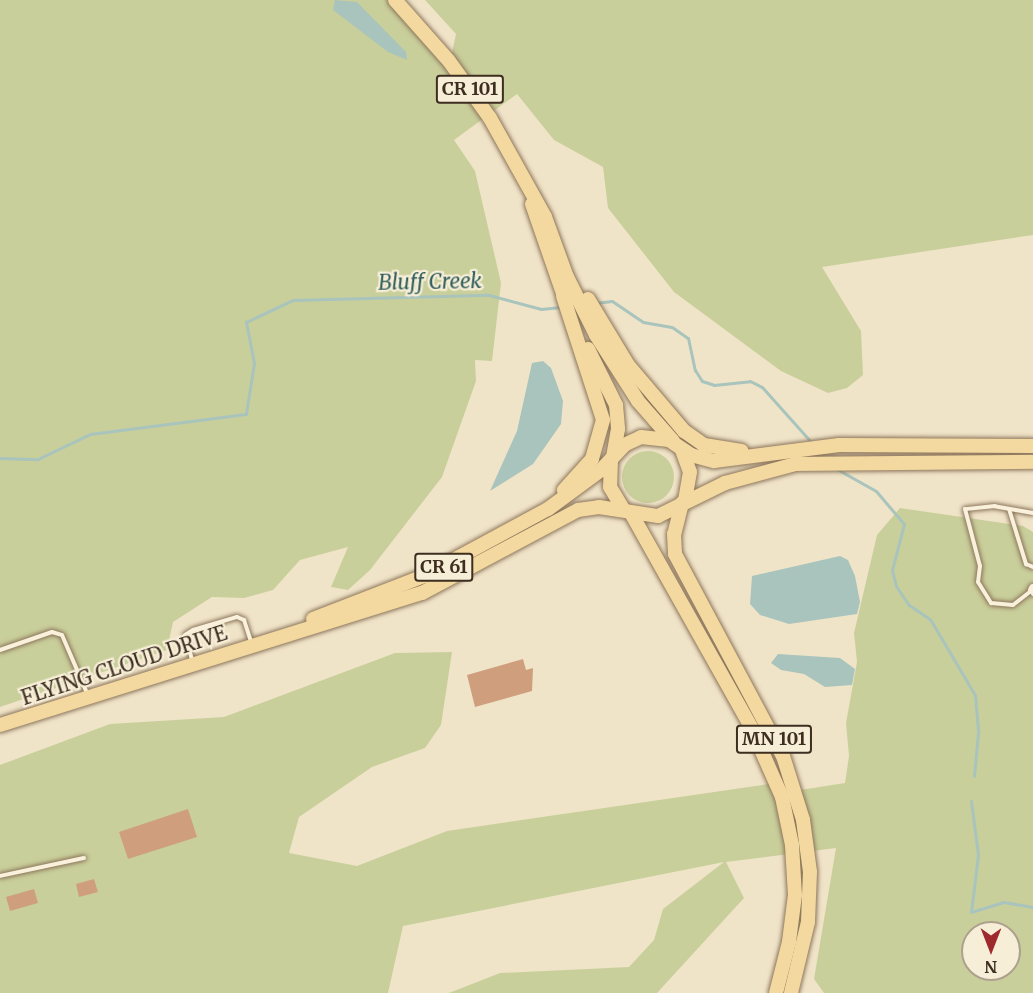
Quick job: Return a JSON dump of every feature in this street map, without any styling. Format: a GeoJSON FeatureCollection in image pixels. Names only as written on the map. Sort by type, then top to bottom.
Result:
{"type":"FeatureCollection","features":[{"type":"Feature","properties":{"kind":"main road","name":"CR 101"},"geometry":{"type":"LineString","coordinates":[[395,0],[468,85],[545,217],[591,337]]}},
{"type":"Feature","properties":{"kind":"main road","name":"CR 101"},"geometry":{"type":"LineString","coordinates":[[529,190],[563,296],[591,337]]}},
{"type":"Feature","properties":{"kind":"main road"},"geometry":{"type":"LineString","coordinates":[[591,337],[638,401],[679,446],[690,472],[683,502]]}},
{"type":"Feature","properties":{"kind":"main road"},"geometry":{"type":"LineString","coordinates":[[591,337],[695,440],[727,451],[839,445],[1033,447]]}},
{"type":"Feature","properties":{"kind":"main road"},"geometry":{"type":"LineString","coordinates":[[591,337],[616,405],[618,429],[612,459],[610,487],[627,511]]}},
{"type":"Feature","properties":{"kind":"main road"},"geometry":{"type":"LineString","coordinates":[[493,540],[559,495],[597,449],[602,409],[591,337]]}},
{"type":"Feature","properties":{"kind":"main road","name":"FLYING CLOUD DRIVE"},"geometry":{"type":"LineString","coordinates":[[256,642],[411,582],[493,540],[549,509],[641,437],[679,446],[714,461],[781,449]]}},
{"type":"Feature","properties":{"kind":"main road","name":"FLYING CLOUD DRIVE"},"geometry":{"type":"LineString","coordinates":[[1,723],[256,642],[422,593],[578,510],[627,511],[658,516],[683,502],[744,476],[796,464],[856,461],[1033,462]]}},
{"type":"Feature","properties":{"kind":"main road","name":"MN 101"},"geometry":{"type":"LineString","coordinates":[[683,502],[674,538],[675,555],[783,756],[803,820],[810,872],[808,922],[791,993]]}},
{"type":"Feature","properties":{"kind":"main road","name":"MN 101"},"geometry":{"type":"LineString","coordinates":[[627,511],[751,727],[782,797],[792,845],[795,895],[776,993]]}},
{"type":"Feature","properties":{"kind":"lane"},"geometry":{"type":"LineString","coordinates":[[1033,513],[1010,509],[965,509],[980,566],[978,582],[991,603],[1013,605],[1033,591]]}},
{"type":"Feature","properties":{"kind":"lane"},"geometry":{"type":"LineString","coordinates":[[1010,509],[1026,564],[1033,567]]}},
{"type":"Feature","properties":{"kind":"lane"},"geometry":{"type":"LineString","coordinates":[[193,663],[185,635],[193,630],[237,617],[244,620],[256,642]]}},
{"type":"Feature","properties":{"kind":"lane"},"geometry":{"type":"LineString","coordinates":[[0,650],[52,632],[62,635],[88,697]]}},
{"type":"Feature","properties":{"kind":"lane"},"geometry":{"type":"LineString","coordinates":[[0,876],[84,858]]}},
{"type":"Feature","properties":{"kind":"green space"},"geometry":{"type":"Polygon","coordinates":[[[0,0],[1033,0],[1033,235],[822,267],[861,331],[863,375],[847,388],[828,393],[781,371],[674,292],[608,208],[603,167],[554,140],[517,94],[454,140],[475,171],[501,283],[492,361],[475,360],[476,381],[442,477],[370,570],[348,590],[331,587],[348,547],[300,560],[273,590],[244,598],[212,597],[173,622],[167,650],[0,707],[0,0]]]}},
{"type":"Feature","properties":{"kind":"green space"},"geometry":{"type":"Polygon","coordinates":[[[648,451],[658,453],[666,459],[672,467],[674,477],[672,487],[666,495],[658,501],[648,503],[638,501],[630,495],[624,487],[622,477],[624,467],[630,459],[638,453],[648,451]]]}},
{"type":"Feature","properties":{"kind":"green space"},"geometry":{"type":"Polygon","coordinates":[[[900,508],[1023,526],[1033,532],[1033,993],[824,993],[814,979],[836,848],[726,862],[744,898],[657,993],[449,993],[500,973],[629,967],[654,940],[663,909],[724,862],[403,926],[388,993],[0,993],[0,765],[110,724],[224,717],[395,653],[452,652],[441,725],[425,748],[372,767],[299,817],[289,853],[357,866],[447,831],[782,782],[781,793],[845,783],[849,756],[846,723],[857,662],[854,633],[877,535],[900,508]]]}},
{"type":"Feature","properties":{"kind":"water"},"geometry":{"type":"Polygon","coordinates":[[[335,0],[357,2],[406,52],[407,60],[388,52],[333,10],[335,0]]]}},
{"type":"Feature","properties":{"kind":"water"},"geometry":{"type":"Polygon","coordinates":[[[543,361],[551,368],[563,401],[561,424],[533,464],[490,491],[517,431],[532,363],[543,361]]]}},
{"type":"Feature","properties":{"kind":"water"},"geometry":{"type":"Polygon","coordinates":[[[840,556],[848,560],[855,576],[860,602],[857,614],[789,624],[760,615],[750,604],[752,576],[840,556]]]}},
{"type":"Feature","properties":{"kind":"water"},"geometry":{"type":"Polygon","coordinates":[[[778,654],[840,658],[855,669],[852,685],[825,687],[804,674],[781,670],[771,663],[778,654]]]}},
{"type":"Feature","properties":{"kind":"pier"},"geometry":{"type":"Polygon","coordinates":[[[392,0],[425,0],[456,34],[452,53],[392,0]]]}},
{"type":"Feature","properties":{"kind":"building"},"geometry":{"type":"Polygon","coordinates":[[[523,659],[526,670],[533,668],[532,691],[475,707],[467,675],[523,659]]]}},
{"type":"Feature","properties":{"kind":"building"},"geometry":{"type":"Polygon","coordinates":[[[188,809],[197,837],[128,859],[119,832],[188,809]]]}},
{"type":"Feature","properties":{"kind":"building"},"geometry":{"type":"Polygon","coordinates":[[[94,879],[98,892],[79,897],[76,884],[94,879]]]}},
{"type":"Feature","properties":{"kind":"building"},"geometry":{"type":"Polygon","coordinates":[[[34,889],[38,903],[10,911],[6,897],[34,889]]]}},
{"type":"Feature","properties":{"kind":"waterway","name":"Bluff Creek"},"geometry":{"type":"LineString","coordinates":[[0,458],[38,459],[90,434],[246,414],[254,363],[246,322],[293,300],[489,295],[541,309],[561,307]]}},
{"type":"Feature","properties":{"kind":"waterway","name":"Bluff Creek"},"geometry":{"type":"LineString","coordinates":[[595,303],[612,301],[643,322],[672,327],[688,338],[695,370],[702,381],[714,385],[750,381],[762,387],[813,444]]}},
{"type":"Feature","properties":{"kind":"waterway","name":"Bluff Creek"},"geometry":{"type":"LineString","coordinates":[[835,468],[876,491],[904,524],[892,570],[896,586],[909,605],[930,619],[975,695],[978,733],[974,776]]}},
{"type":"Feature","properties":{"kind":"waterway","name":"Bluff Creek"},"geometry":{"type":"LineString","coordinates":[[971,801],[978,855],[971,912],[1004,902],[1033,907]]}}]}
